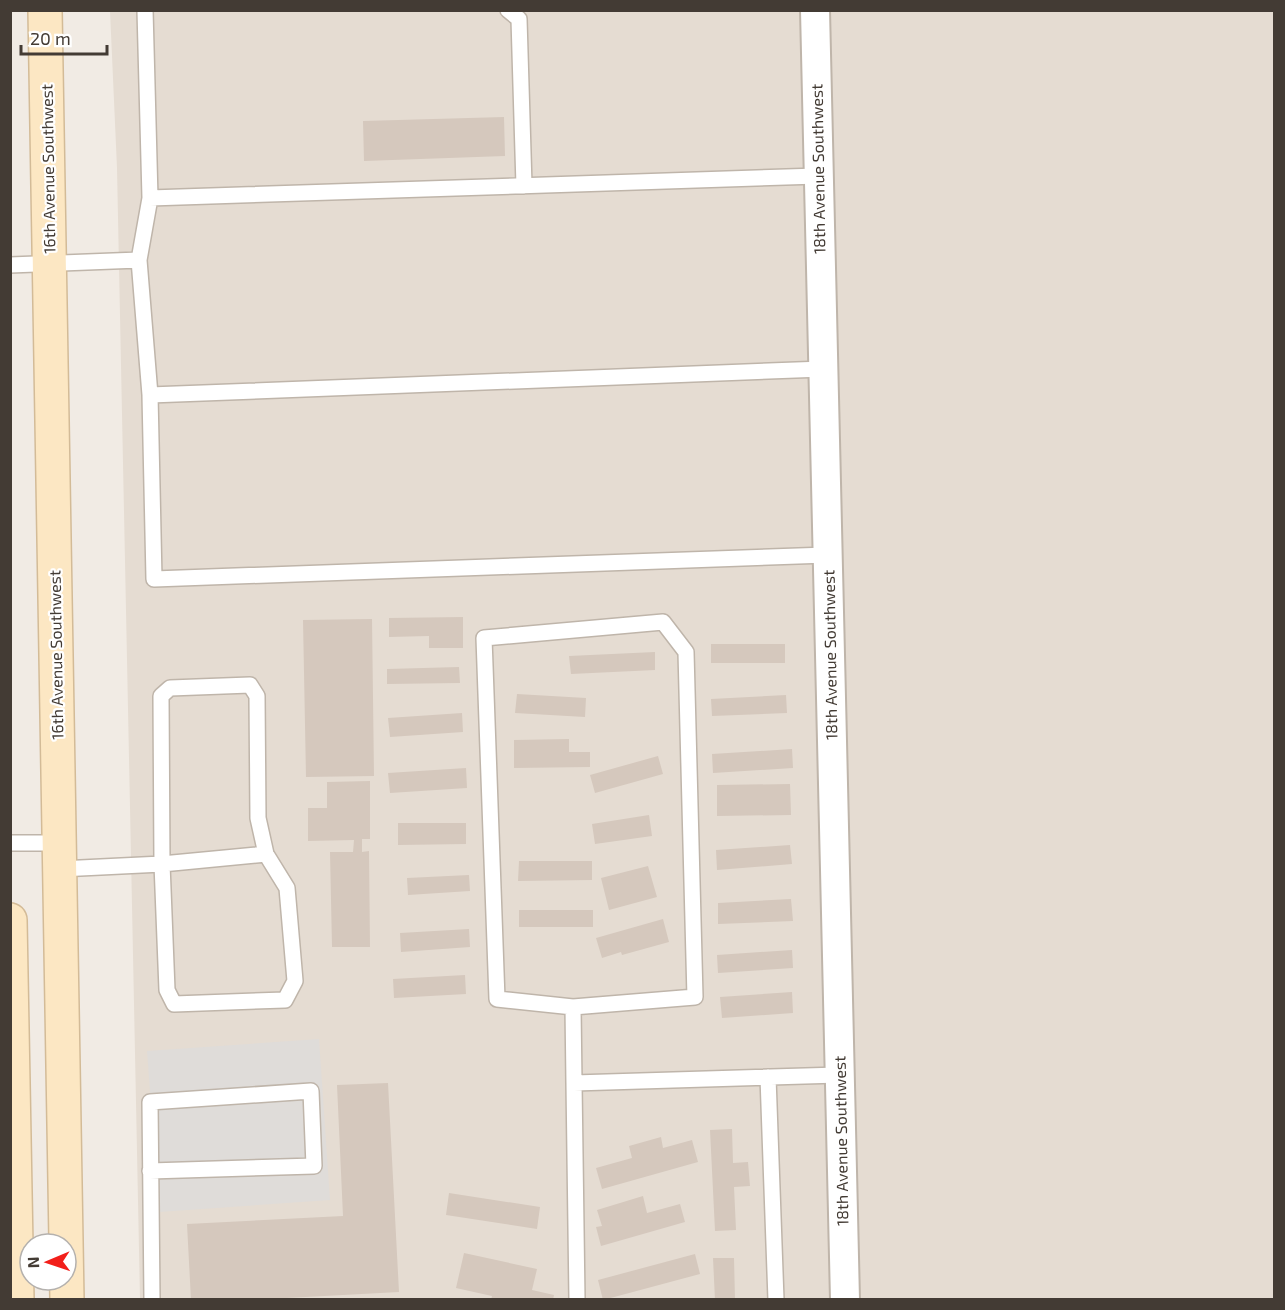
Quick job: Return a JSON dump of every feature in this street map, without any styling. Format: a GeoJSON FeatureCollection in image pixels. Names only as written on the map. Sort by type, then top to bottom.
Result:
{"type":"FeatureCollection","features":[{"type":"Feature","properties":{"kind":"main road","name":"16th Avenue Southwest"},"geometry":{"type":"LineString","coordinates":[[45,10],[67,1299]]}},
{"type":"Feature","properties":{"kind":"main road"},"geometry":{"type":"LineString","coordinates":[[10,920],[17,1299]]}},
{"type":"Feature","properties":{"kind":"street","name":"18th Avenue Southwest"},"geometry":{"type":"LineString","coordinates":[[815,10],[845,1299]]}},
{"type":"Feature","properties":{"kind":"lane"},"geometry":{"type":"LineString","coordinates":[[146,10],[150,198],[139,260],[150,395],[154,579],[827,555]]}},
{"type":"Feature","properties":{"kind":"lane"},"geometry":{"type":"LineString","coordinates":[[518,13],[524,186]]}},
{"type":"Feature","properties":{"kind":"lane"},"geometry":{"type":"LineString","coordinates":[[150,198],[818,176]]}},
{"type":"Feature","properties":{"kind":"lane"},"geometry":{"type":"LineString","coordinates":[[10,265],[139,260]]}},
{"type":"Feature","properties":{"kind":"lane"},"geometry":{"type":"LineString","coordinates":[[150,395],[823,369]]}},
{"type":"Feature","properties":{"kind":"lane"},"geometry":{"type":"LineString","coordinates":[[663,622],[686,652],[695,997],[573,1007],[497,999],[484,638],[663,622]]}},
{"type":"Feature","properties":{"kind":"lane"},"geometry":{"type":"LineString","coordinates":[[250,686],[257,696],[258,818],[266,854],[287,888],[295,981],[285,1000],[174,1004],[166,990],[162,864],[161,696],[170,688],[250,686]]}},
{"type":"Feature","properties":{"kind":"lane"},"geometry":{"type":"LineString","coordinates":[[10,843],[60,856],[162,864],[266,854]]}},
{"type":"Feature","properties":{"kind":"lane"},"geometry":{"type":"LineString","coordinates":[[573,1007],[577,1299]]}},
{"type":"Feature","properties":{"kind":"lane"},"geometry":{"type":"LineString","coordinates":[[574,1083],[840,1075]]}},
{"type":"Feature","properties":{"kind":"lane"},"geometry":{"type":"LineString","coordinates":[[768,1077],[776,1299]]}},
{"type":"Feature","properties":{"kind":"lane"},"geometry":{"type":"LineString","coordinates":[[150,1171],[314,1166],[311,1090],[150,1102],[150,1171],[152,1299]]}},
{"type":"Feature","properties":{"kind":"shaded area"},"geometry":{"type":"Polygon","coordinates":[[[110,11],[1274,11],[1274,1299],[140,1299],[117,168],[110,11]]]}},
{"type":"Feature","properties":{"kind":"shaded area"},"geometry":{"type":"Polygon","coordinates":[[[319,1039],[330,1200],[159,1212],[147,1051],[319,1039]]]}},
{"type":"Feature","properties":{"kind":"building"},"geometry":{"type":"Polygon","coordinates":[[[504,117],[505,156],[364,161],[363,121],[504,117]]]}},
{"type":"Feature","properties":{"kind":"building"},"geometry":{"type":"Polygon","coordinates":[[[463,617],[463,648],[429,648],[429,636],[389,637],[389,618],[463,617]]]}},
{"type":"Feature","properties":{"kind":"building"},"geometry":{"type":"Polygon","coordinates":[[[372,619],[374,776],[306,777],[303,620],[372,619]]]}},
{"type":"Feature","properties":{"kind":"building"},"geometry":{"type":"Polygon","coordinates":[[[711,644],[785,644],[785,663],[711,663],[711,644]]]}},
{"type":"Feature","properties":{"kind":"building"},"geometry":{"type":"Polygon","coordinates":[[[655,652],[655,670],[571,674],[569,656],[655,652]]]}},
{"type":"Feature","properties":{"kind":"building"},"geometry":{"type":"Polygon","coordinates":[[[459,667],[460,683],[387,684],[387,669],[459,667]]]}},
{"type":"Feature","properties":{"kind":"building"},"geometry":{"type":"Polygon","coordinates":[[[517,694],[586,698],[585,717],[515,713],[517,694]]]}},
{"type":"Feature","properties":{"kind":"building"},"geometry":{"type":"Polygon","coordinates":[[[786,695],[787,713],[712,716],[711,699],[786,695]]]}},
{"type":"Feature","properties":{"kind":"building"},"geometry":{"type":"Polygon","coordinates":[[[462,713],[463,732],[390,737],[388,718],[462,713]]]}},
{"type":"Feature","properties":{"kind":"building"},"geometry":{"type":"Polygon","coordinates":[[[569,739],[569,752],[590,752],[590,767],[514,768],[514,740],[569,739]]]}},
{"type":"Feature","properties":{"kind":"building"},"geometry":{"type":"Polygon","coordinates":[[[792,749],[793,768],[713,773],[712,754],[792,749]]]}},
{"type":"Feature","properties":{"kind":"building"},"geometry":{"type":"Polygon","coordinates":[[[658,756],[663,774],[595,793],[590,775],[658,756]]]}},
{"type":"Feature","properties":{"kind":"building"},"geometry":{"type":"Polygon","coordinates":[[[466,768],[467,788],[390,793],[388,773],[466,768]]]}},
{"type":"Feature","properties":{"kind":"building"},"geometry":{"type":"Polygon","coordinates":[[[370,781],[370,839],[362,839],[362,852],[369,851],[370,947],[332,947],[330,852],[353,852],[354,840],[308,841],[308,808],[327,808],[327,782],[370,781]]]}},
{"type":"Feature","properties":{"kind":"building"},"geometry":{"type":"Polygon","coordinates":[[[790,784],[791,815],[717,816],[717,785],[790,784]]]}},
{"type":"Feature","properties":{"kind":"building"},"geometry":{"type":"Polygon","coordinates":[[[649,815],[652,836],[595,844],[592,824],[649,815]]]}},
{"type":"Feature","properties":{"kind":"building"},"geometry":{"type":"Polygon","coordinates":[[[398,823],[466,823],[466,844],[398,845],[398,823]]]}},
{"type":"Feature","properties":{"kind":"building"},"geometry":{"type":"Polygon","coordinates":[[[790,845],[792,864],[717,870],[716,850],[790,845]]]}},
{"type":"Feature","properties":{"kind":"building"},"geometry":{"type":"Polygon","coordinates":[[[519,861],[592,861],[592,880],[518,881],[519,861]]]}},
{"type":"Feature","properties":{"kind":"building"},"geometry":{"type":"Polygon","coordinates":[[[648,866],[657,897],[609,910],[601,878],[648,866]]]}},
{"type":"Feature","properties":{"kind":"building"},"geometry":{"type":"Polygon","coordinates":[[[469,875],[470,891],[408,895],[407,878],[469,875]]]}},
{"type":"Feature","properties":{"kind":"building"},"geometry":{"type":"Polygon","coordinates":[[[791,899],[793,921],[718,924],[718,903],[791,899]]]}},
{"type":"Feature","properties":{"kind":"building"},"geometry":{"type":"Polygon","coordinates":[[[519,910],[593,910],[593,927],[519,927],[519,910]]]}},
{"type":"Feature","properties":{"kind":"building"},"geometry":{"type":"Polygon","coordinates":[[[663,919],[669,942],[602,958],[596,938],[663,919]]]}},
{"type":"Feature","properties":{"kind":"building"},"geometry":{"type":"Polygon","coordinates":[[[469,929],[470,947],[401,952],[400,933],[469,929]]]}},
{"type":"Feature","properties":{"kind":"building"},"geometry":{"type":"Polygon","coordinates":[[[792,950],[793,968],[718,973],[717,955],[792,950]]]}},
{"type":"Feature","properties":{"kind":"building"},"geometry":{"type":"Polygon","coordinates":[[[465,975],[466,994],[394,998],[393,979],[465,975]]]}},
{"type":"Feature","properties":{"kind":"building"},"geometry":{"type":"Polygon","coordinates":[[[792,992],[793,1013],[722,1018],[720,997],[792,992]]]}},
{"type":"Feature","properties":{"kind":"building"},"geometry":{"type":"Polygon","coordinates":[[[388,1083],[399,1292],[251,1300],[191,1300],[187,1224],[343,1216],[337,1085],[388,1083]]]}},
{"type":"Feature","properties":{"kind":"building"},"geometry":{"type":"Polygon","coordinates":[[[732,1129],[733,1163],[748,1162],[750,1186],[734,1187],[736,1230],[715,1231],[710,1130],[732,1129]]]}},
{"type":"Feature","properties":{"kind":"building"},"geometry":{"type":"Polygon","coordinates":[[[661,1137],[663,1148],[692,1140],[698,1162],[602,1189],[596,1168],[632,1158],[629,1146],[661,1137]]]}},
{"type":"Feature","properties":{"kind":"building"},"geometry":{"type":"Polygon","coordinates":[[[449,1193],[540,1207],[537,1229],[446,1215],[449,1193]]]}},
{"type":"Feature","properties":{"kind":"building"},"geometry":{"type":"Polygon","coordinates":[[[643,1196],[647,1213],[680,1204],[685,1222],[601,1246],[596,1227],[602,1226],[597,1210],[643,1196]]]}},
{"type":"Feature","properties":{"kind":"building"},"geometry":{"type":"Polygon","coordinates":[[[464,1253],[537,1269],[532,1290],[554,1295],[553,1300],[491,1300],[492,1296],[456,1288],[464,1253]]]}},
{"type":"Feature","properties":{"kind":"building"},"geometry":{"type":"Polygon","coordinates":[[[695,1254],[700,1274],[603,1300],[598,1280],[695,1254]]]}},
{"type":"Feature","properties":{"kind":"building"},"geometry":{"type":"Polygon","coordinates":[[[713,1258],[734,1258],[735,1300],[715,1300],[713,1258]]]}}]}
